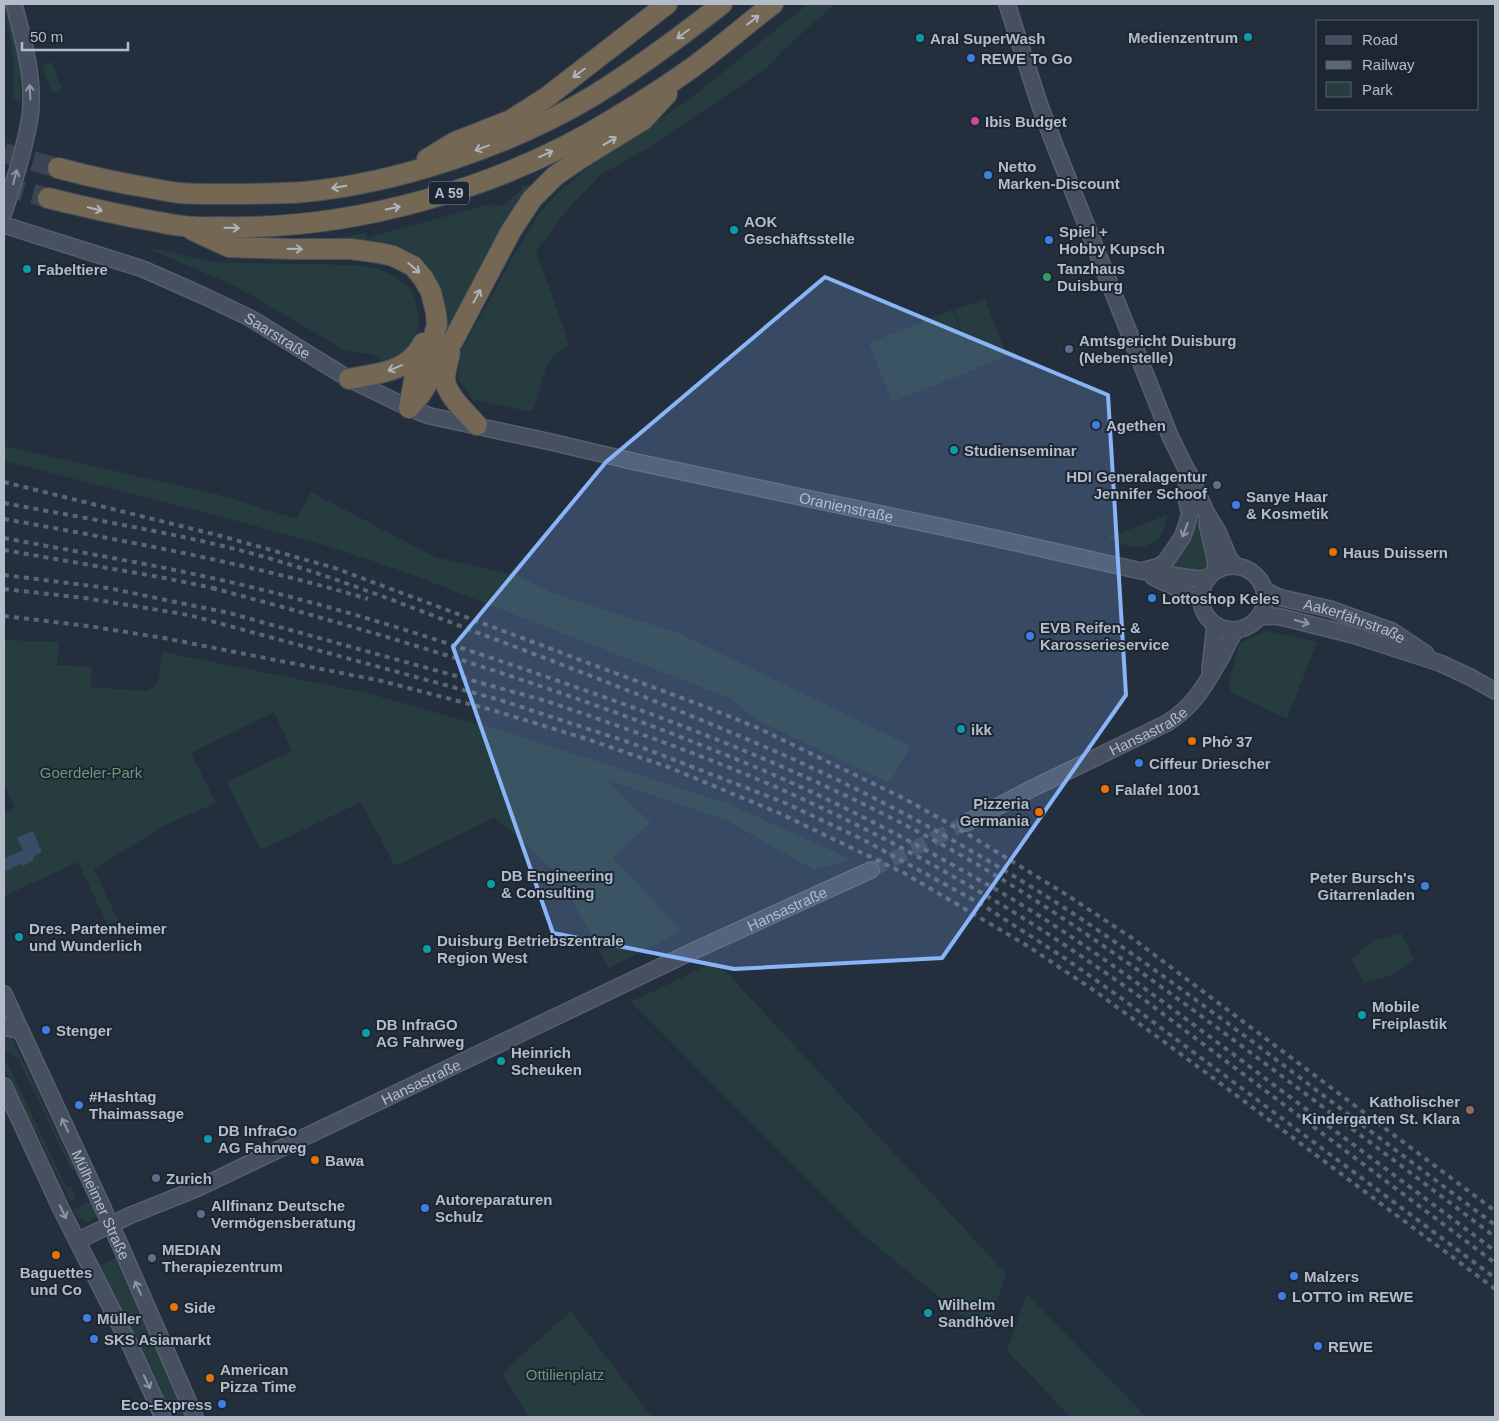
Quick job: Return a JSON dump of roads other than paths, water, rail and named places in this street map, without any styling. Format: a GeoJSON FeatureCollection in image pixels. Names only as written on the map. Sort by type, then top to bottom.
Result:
{"type":"FeatureCollection","features":[{"type":"Feature","properties":{"kind":"highway"},"geometry":{"type":"LineString","coordinates":[[404,174],[455,142],[511,120],[530,108],[547,97],[667,4]]}},
{"type":"Feature","properties":{"kind":"highway","name":"A 59"},"geometry":{"type":"LineString","coordinates":[[58,168],[107,181],[180,193],[256,194],[306,192],[404,174],[488,146],[557,115],[592,96],[648,60],[722,4]]}},
{"type":"Feature","properties":{"kind":"highway","name":"A 59"},"geometry":{"type":"LineString","coordinates":[[48,198],[115,214],[183,226],[251,228],[296,225],[354,217],[404,206],[457,191],[518,168],[612,120],[687,71],[773,4]]}},
{"type":"Feature","properties":{"kind":"highway"},"geometry":{"type":"LineString","coordinates":[[409,408],[421,394],[454,339],[511,231],[532,199],[555,176],[643,120],[687,71]]}},
{"type":"Feature","properties":{"kind":"highway"},"geometry":{"type":"LineString","coordinates":[[183,226],[229,247],[351,249],[393,256],[408,263],[418,271],[428,285],[436,313],[437,326],[432,342],[415,375],[409,408]]}},
{"type":"Feature","properties":{"kind":"highway"},"geometry":{"type":"LineString","coordinates":[[349,379],[395,370],[410,360],[420,348],[426,336],[433,300]]}},
{"type":"Feature","properties":{"kind":"highway"},"geometry":{"type":"LineString","coordinates":[[454,339],[446,368],[445,380],[452,397],[478,425]]}},
{"type":"Feature","properties":{"kind":"main road"},"geometry":{"type":"LineString","coordinates":[[4,212],[30,116],[29,80],[24,42],[14,4]]}},
{"type":"Feature","properties":{"kind":"main road"},"geometry":{"type":"LineString","coordinates":[[1007,5],[1040,106],[1057,151],[1170,436],[1206,512],[1218,532],[1229,558],[1235,566]]}},
{"type":"Feature","properties":{"kind":"main road","name":"Saarstraße"},"geometry":{"type":"LineString","coordinates":[[4,224],[142,269],[204,296],[250,318],[349,379],[409,408],[430,416],[551,442]]}},
{"type":"Feature","properties":{"kind":"main road","name":"Oranienstraße"},"geometry":{"type":"LineString","coordinates":[[551,442],[1141,571],[1199,579],[1212,575]]}},
{"type":"Feature","properties":{"kind":"main road"},"geometry":{"type":"LineString","coordinates":[[1141,571],[1160,566],[1166,561],[1183,536],[1190,514],[1185,494],[1188,473]]}},
{"type":"Feature","properties":{"kind":"main road"},"geometry":{"type":"LineString","coordinates":[[1206,512],[1216,562],[1212,575],[1202,593],[1201,601],[1204,610],[1208,618],[1215,625],[1225,629],[1236,630],[1253,624],[1264,609],[1266,600],[1264,590],[1254,573],[1245,568],[1235,566],[1225,567],[1212,575]]}},
{"type":"Feature","properties":{"kind":"main road","name":"Oranienstraße"},"geometry":{"type":"LineString","coordinates":[[1141,571],[1201,601]]}},
{"type":"Feature","properties":{"kind":"main road","name":"Aakerfährstraße"},"geometry":{"type":"LineString","coordinates":[[1264,590],[1278,597],[1330,609],[1392,631],[1440,663]]}},
{"type":"Feature","properties":{"kind":"main road","name":"Aakerfährstraße"},"geometry":{"type":"LineString","coordinates":[[1259,617],[1274,616],[1285,618],[1353,636],[1440,663],[1495,691]]}},
{"type":"Feature","properties":{"kind":"main road","name":"Hansastraße"},"geometry":{"type":"LineString","coordinates":[[1210,677],[1215,625]]}},
{"type":"Feature","properties":{"kind":"main road","name":"Hansastraße"},"geometry":{"type":"LineString","coordinates":[[966,823],[1031,789],[1168,723],[1183,713],[1210,677],[1236,630]]}},
{"type":"Feature","properties":{"kind":"main road","name":"Hansastraße"},"geometry":{"type":"LineString","coordinates":[[77,1241],[196,1189],[698,949],[872,870]]}},
{"type":"Feature","properties":{"kind":"main road","name":"Mülheimer Straße"},"geometry":{"type":"LineString","coordinates":[[4,994],[110,1225],[195,1417]]}},
{"type":"Feature","properties":{"kind":"main road"},"geometry":{"type":"LineString","coordinates":[[4,1027],[21,1031]]}},
{"type":"Feature","properties":{"kind":"main road"},"geometry":{"type":"LineString","coordinates":[[4,1086],[163,1417]]}},
{"type":"Feature","properties":{"kind":"water"},"geometry":{"type":"Polygon","coordinates":[[[33,831],[42,852],[33,857],[34,860],[23,866],[21,864],[4,872],[4,859],[23,850],[17,838],[33,831]]]}},
{"type":"Feature","properties":{"kind":"tunnel"},"geometry":{"type":"LineString","coordinates":[[4,153],[58,168]]}},
{"type":"Feature","properties":{"kind":"tunnel"},"geometry":{"type":"LineString","coordinates":[[4,186],[48,198]]}},
{"type":"Feature","properties":{"kind":"tunnel"},"geometry":{"type":"LineString","coordinates":[[871,870],[966,823]]}},
{"type":"Feature","properties":{"kind":"railway"},"geometry":{"type":"LineString","coordinates":[[4,482],[221,536],[335,568],[758,728],[905,799],[969,835],[1067,895],[1132,938],[1495,1211]]}},
{"type":"Feature","properties":{"kind":"railway"},"geometry":{"type":"LineString","coordinates":[[4,503],[227,547],[300,568],[407,606],[619,687],[725,730],[825,774],[969,849],[1083,920],[1253,1042],[1495,1225]]}},
{"type":"Feature","properties":{"kind":"railway"},"geometry":{"type":"LineString","coordinates":[[4,519],[141,544],[278,574],[368,599]]}},
{"type":"Feature","properties":{"kind":"railway"},"geometry":{"type":"LineString","coordinates":[[4,538],[196,574],[383,623],[638,709],[740,749],[840,793],[937,842],[985,869],[1093,939],[1232,1039],[1495,1237]]}},
{"type":"Feature","properties":{"kind":"railway"},"geometry":{"type":"LineString","coordinates":[[4,550],[218,589]]}},
{"type":"Feature","properties":{"kind":"railway"},"geometry":{"type":"LineString","coordinates":[[4,575],[108,588],[229,613],[546,701],[686,751],[790,793],[926,861],[1006,907],[1066,946],[1146,1001],[1495,1263]]}},
{"type":"Feature","properties":{"kind":"railway"},"geometry":{"type":"LineString","coordinates":[[212,588],[416,646],[550,689],[748,764],[812,792],[874,823],[997,890],[1089,949],[1178,1013],[1495,1251]]}},
{"type":"Feature","properties":{"kind":"railway"},"geometry":{"type":"LineString","coordinates":[[4,589],[85,598],[189,615],[500,700],[628,742],[783,802],[862,839],[981,904],[1066,959],[1124,1000],[1495,1278]]}},
{"type":"Feature","properties":{"kind":"railway"},"geometry":{"type":"LineString","coordinates":[[4,616],[88,626],[164,638],[382,681],[492,710],[587,739],[668,767],[779,813],[904,873],[1026,945],[1095,991],[1495,1289]]}},
{"type":"Feature","properties":{"kind":"place","name":"Medienzentrum"},"geometry":{"type":"Point","coordinates":[1248,37]}},
{"type":"Feature","properties":{"kind":"place","name":"Aral SuperWash"},"geometry":{"type":"Point","coordinates":[920,38]}},
{"type":"Feature","properties":{"kind":"place","name":"REWE To Go"},"geometry":{"type":"Point","coordinates":[971,58]}},
{"type":"Feature","properties":{"kind":"place","name":"Ibis Budget"},"geometry":{"type":"Point","coordinates":[975,121]}},
{"type":"Feature","properties":{"kind":"place","name":"Netto Marken-Discount"},"geometry":{"type":"Point","coordinates":[988,175]}},
{"type":"Feature","properties":{"kind":"place","name":"AOK Geschäftsstelle"},"geometry":{"type":"Point","coordinates":[734,230]}},
{"type":"Feature","properties":{"kind":"place","name":"Spiel + Hobby Kupsch"},"geometry":{"type":"Point","coordinates":[1049,240]}},
{"type":"Feature","properties":{"kind":"place","name":"Fabeltiere"},"geometry":{"type":"Point","coordinates":[27,269]}},
{"type":"Feature","properties":{"kind":"place","name":"Tanzhaus Duisburg"},"geometry":{"type":"Point","coordinates":[1047,277]}},
{"type":"Feature","properties":{"kind":"place","name":"Amtsgericht Duisburg (Nebenstelle)"},"geometry":{"type":"Point","coordinates":[1069,349]}},
{"type":"Feature","properties":{"kind":"place","name":"Agethen"},"geometry":{"type":"Point","coordinates":[1096,425]}},
{"type":"Feature","properties":{"kind":"place","name":"Studienseminar"},"geometry":{"type":"Point","coordinates":[954,450]}},
{"type":"Feature","properties":{"kind":"place","name":"HDI Generalagentur Jennifer Schoof"},"geometry":{"type":"Point","coordinates":[1217,485]}},
{"type":"Feature","properties":{"kind":"place","name":"Sanye Haar & Kosmetik"},"geometry":{"type":"Point","coordinates":[1236,505]}},
{"type":"Feature","properties":{"kind":"place","name":"Haus Duissern"},"geometry":{"type":"Point","coordinates":[1333,552]}},
{"type":"Feature","properties":{"kind":"place","name":"Lottoshop Keles"},"geometry":{"type":"Point","coordinates":[1152,598]}},
{"type":"Feature","properties":{"kind":"place","name":"EVB Reifen- & Karosserieservice"},"geometry":{"type":"Point","coordinates":[1030,636]}},
{"type":"Feature","properties":{"kind":"place","name":"ikk"},"geometry":{"type":"Point","coordinates":[961,729]}},
{"type":"Feature","properties":{"kind":"place","name":"Phở 37"},"geometry":{"type":"Point","coordinates":[1192,741]}},
{"type":"Feature","properties":{"kind":"place","name":"Ciffeur Driescher"},"geometry":{"type":"Point","coordinates":[1139,763]}},
{"type":"Feature","properties":{"kind":"place","name":"Falafel 1001"},"geometry":{"type":"Point","coordinates":[1105,789]}},
{"type":"Feature","properties":{"kind":"place","name":"Pizzeria Germania"},"geometry":{"type":"Point","coordinates":[1039,812]}},
{"type":"Feature","properties":{"kind":"place","name":"DB Engineering & Consulting"},"geometry":{"type":"Point","coordinates":[491,884]}},
{"type":"Feature","properties":{"kind":"place","name":"Peter Bursch's Gitarrenladen"},"geometry":{"type":"Point","coordinates":[1425,886]}},
{"type":"Feature","properties":{"kind":"place","name":"Dres. Partenheimer und Wunderlich"},"geometry":{"type":"Point","coordinates":[19,937]}},
{"type":"Feature","properties":{"kind":"place","name":"Duisburg Betriebszentrale Region West"},"geometry":{"type":"Point","coordinates":[427,949]}},
{"type":"Feature","properties":{"kind":"place","name":"Mobile Freiplastik"},"geometry":{"type":"Point","coordinates":[1362,1015]}},
{"type":"Feature","properties":{"kind":"place","name":"Stenger"},"geometry":{"type":"Point","coordinates":[46,1030]}},
{"type":"Feature","properties":{"kind":"place","name":"DB InfraGO AG Fahrweg"},"geometry":{"type":"Point","coordinates":[366,1033]}},
{"type":"Feature","properties":{"kind":"place","name":"Heinrich Scheuken"},"geometry":{"type":"Point","coordinates":[501,1061]}},
{"type":"Feature","properties":{"kind":"place","name":"#Hashtag Thaimassage"},"geometry":{"type":"Point","coordinates":[79,1105]}},
{"type":"Feature","properties":{"kind":"place","name":"Katholischer Kindergarten St. Klara"},"geometry":{"type":"Point","coordinates":[1470,1110]}},
{"type":"Feature","properties":{"kind":"place","name":"DB InfraGo AG Fahrweg"},"geometry":{"type":"Point","coordinates":[208,1139]}},
{"type":"Feature","properties":{"kind":"place","name":"Bawa"},"geometry":{"type":"Point","coordinates":[315,1160]}},
{"type":"Feature","properties":{"kind":"place","name":"Zurich"},"geometry":{"type":"Point","coordinates":[156,1178]}},
{"type":"Feature","properties":{"kind":"place","name":"Autoreparaturen Schulz"},"geometry":{"type":"Point","coordinates":[425,1208]}},
{"type":"Feature","properties":{"kind":"place","name":"Allfinanz Deutsche Vermögensberatung"},"geometry":{"type":"Point","coordinates":[201,1214]}},
{"type":"Feature","properties":{"kind":"place","name":"Baguettes und Co"},"geometry":{"type":"Point","coordinates":[56,1255]}},
{"type":"Feature","properties":{"kind":"place","name":"MEDIAN Therapiezentrum"},"geometry":{"type":"Point","coordinates":[152,1258]}},
{"type":"Feature","properties":{"kind":"place","name":"Malzers"},"geometry":{"type":"Point","coordinates":[1294,1276]}},
{"type":"Feature","properties":{"kind":"place","name":"LOTTO im REWE"},"geometry":{"type":"Point","coordinates":[1282,1296]}},
{"type":"Feature","properties":{"kind":"place","name":"Side"},"geometry":{"type":"Point","coordinates":[174,1307]}},
{"type":"Feature","properties":{"kind":"place","name":"Wilhelm Sandhövel"},"geometry":{"type":"Point","coordinates":[928,1313]}},
{"type":"Feature","properties":{"kind":"place","name":"Müller"},"geometry":{"type":"Point","coordinates":[87,1318]}},
{"type":"Feature","properties":{"kind":"place","name":"SKS Asiamarkt"},"geometry":{"type":"Point","coordinates":[94,1339]}},
{"type":"Feature","properties":{"kind":"place","name":"REWE"},"geometry":{"type":"Point","coordinates":[1318,1346]}},
{"type":"Feature","properties":{"kind":"place","name":"American Pizza Time"},"geometry":{"type":"Point","coordinates":[210,1378]}},
{"type":"Feature","properties":{"kind":"place","name":"Eco-Express"},"geometry":{"type":"Point","coordinates":[222,1404]}},
{"type":"Feature","properties":{"kind":"park label","name":"Goerdeler-Park"},"geometry":{"type":"Point","coordinates":[91,772]}},
{"type":"Feature","properties":{"kind":"park label","name":"Ottilienplatz"},"geometry":{"type":"Point","coordinates":[565,1374]}}]}
